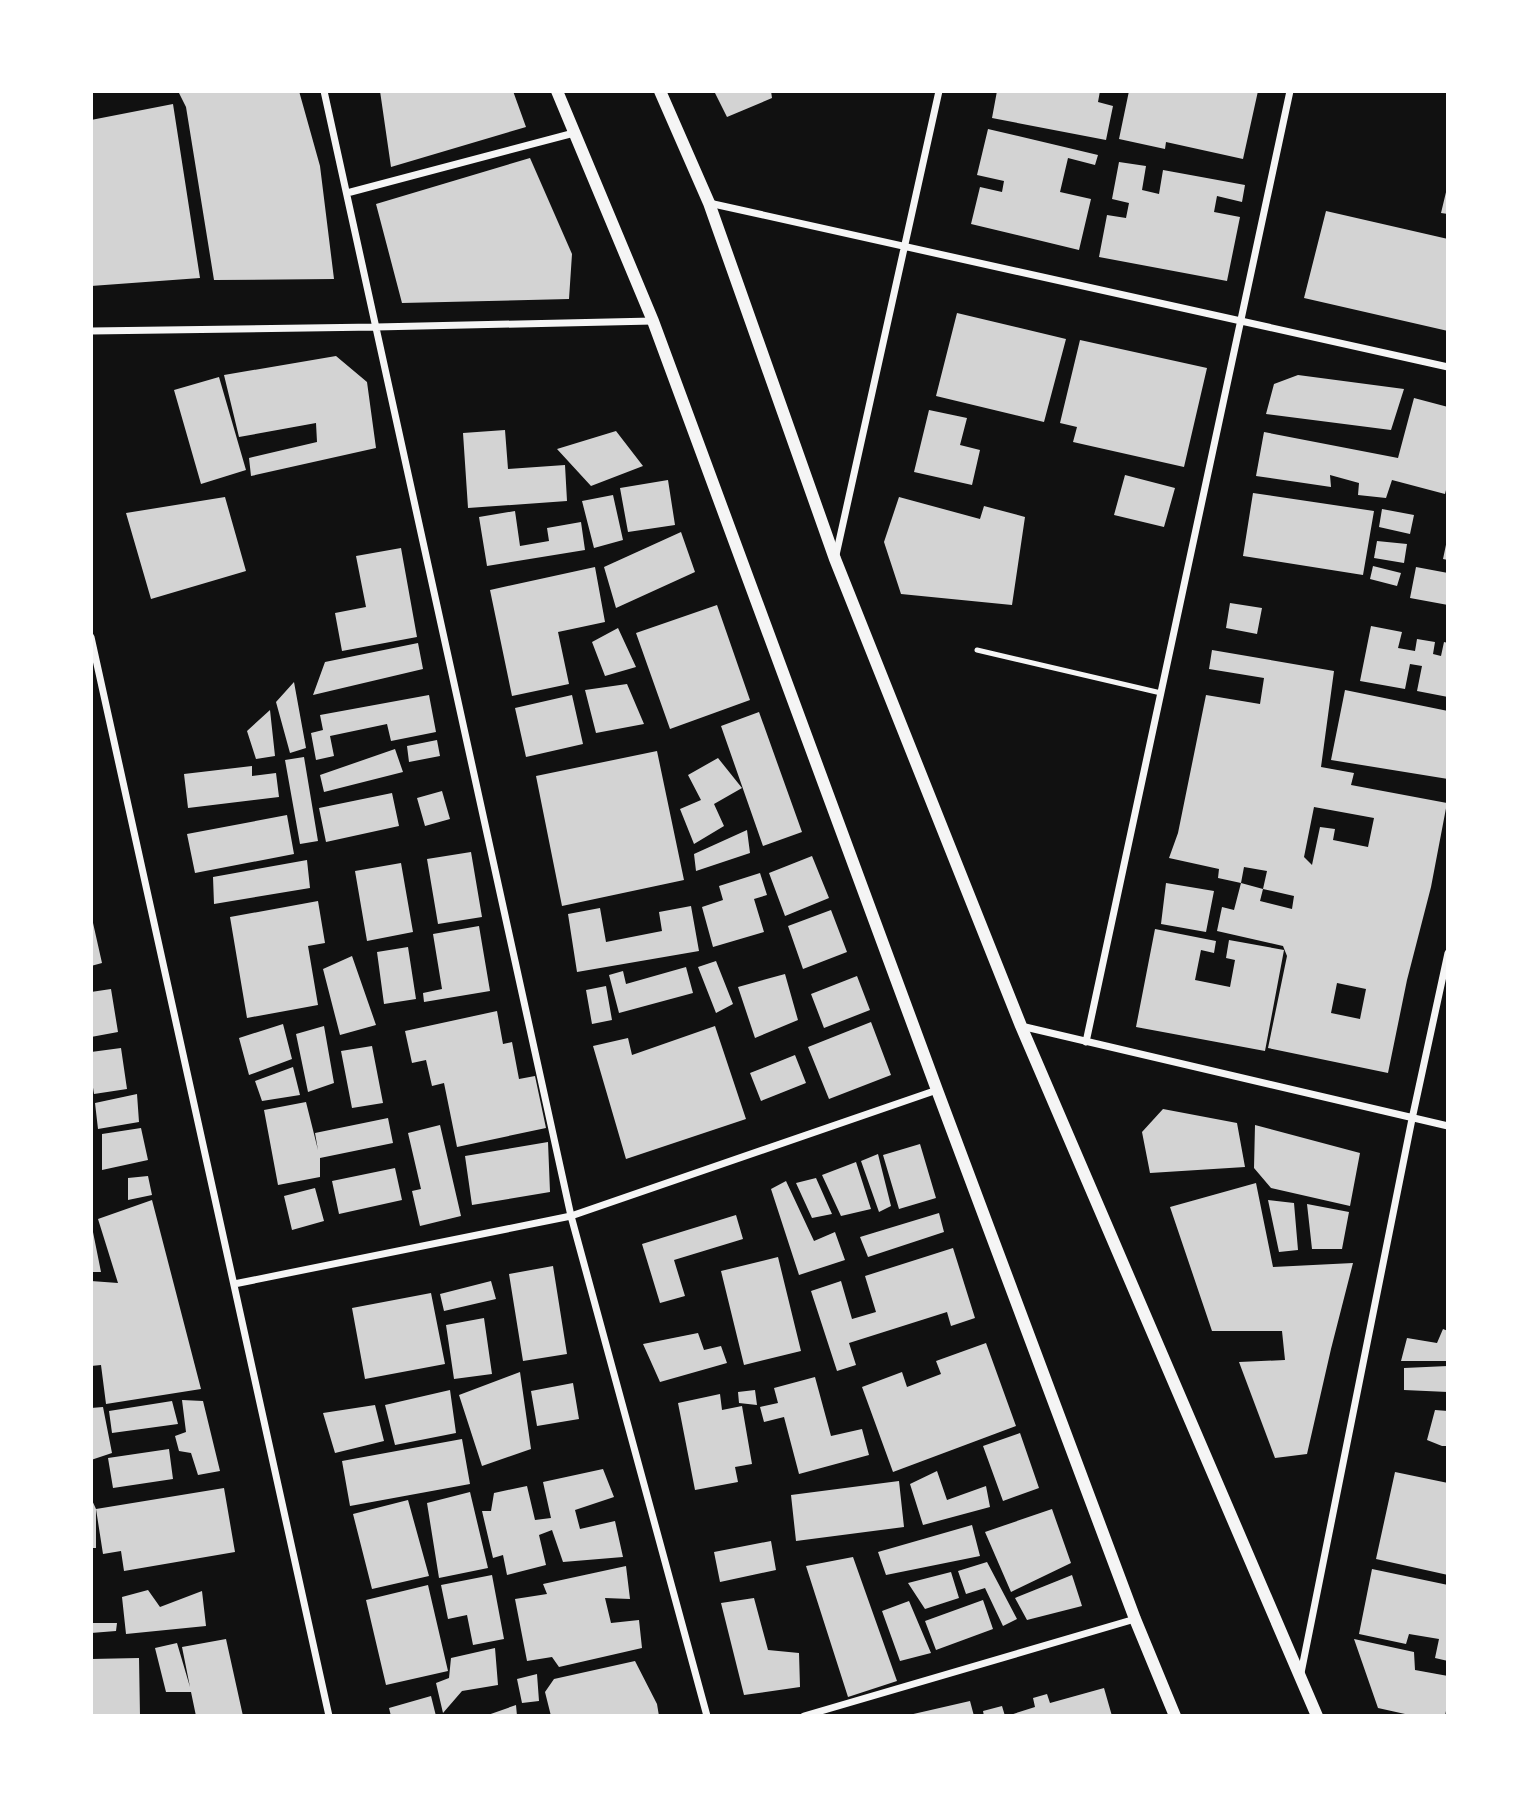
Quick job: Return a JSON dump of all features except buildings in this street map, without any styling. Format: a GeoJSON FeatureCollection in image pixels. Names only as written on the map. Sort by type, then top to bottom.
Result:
{"type":"FeatureCollection","features":[{"type":"Feature","properties":{"kind":"street"},"geometry":{"type":"LineString","coordinates":[[324,91],[570,1216],[707,1716]]}},
{"type":"Feature","properties":{"kind":"street"},"geometry":{"type":"LineString","coordinates":[[557,91],[653,321],[937,1090],[1135,1619],[1175,1716]]}},
{"type":"Feature","properties":{"kind":"street"},"geometry":{"type":"LineString","coordinates":[[660,91],[709,203],[835,559],[1021,1026],[1317,1716]]}},
{"type":"Feature","properties":{"kind":"street"},"geometry":{"type":"LineString","coordinates":[[835,559],[939,91]]}},
{"type":"Feature","properties":{"kind":"street"},"geometry":{"type":"LineString","coordinates":[[1086,1042],[1290,91]]}},
{"type":"Feature","properties":{"kind":"street"},"geometry":{"type":"LineString","coordinates":[[346,193],[574,133]]}},
{"type":"Feature","properties":{"kind":"street"},"geometry":{"type":"LineString","coordinates":[[709,203],[1448,367]]}},
{"type":"Feature","properties":{"kind":"street"},"geometry":{"type":"LineString","coordinates":[[91,331],[653,321]]}},
{"type":"Feature","properties":{"kind":"street"},"geometry":{"type":"LineString","coordinates":[[91,637],[329,1716]]}},
{"type":"Feature","properties":{"kind":"street"},"geometry":{"type":"LineString","coordinates":[[1300,1676],[1448,953]]}},
{"type":"Feature","properties":{"kind":"street"},"geometry":{"type":"LineString","coordinates":[[1021,1026],[1448,1126]]}},
{"type":"Feature","properties":{"kind":"street"},"geometry":{"type":"LineString","coordinates":[[234,1284],[570,1216],[937,1090]]}},
{"type":"Feature","properties":{"kind":"street"},"geometry":{"type":"LineString","coordinates":[[804,1716],[1135,1619]]}},
{"type":"Feature","properties":{"kind":"lane"},"geometry":{"type":"LineString","coordinates":[[977,650],[1161,693]]}}]}
